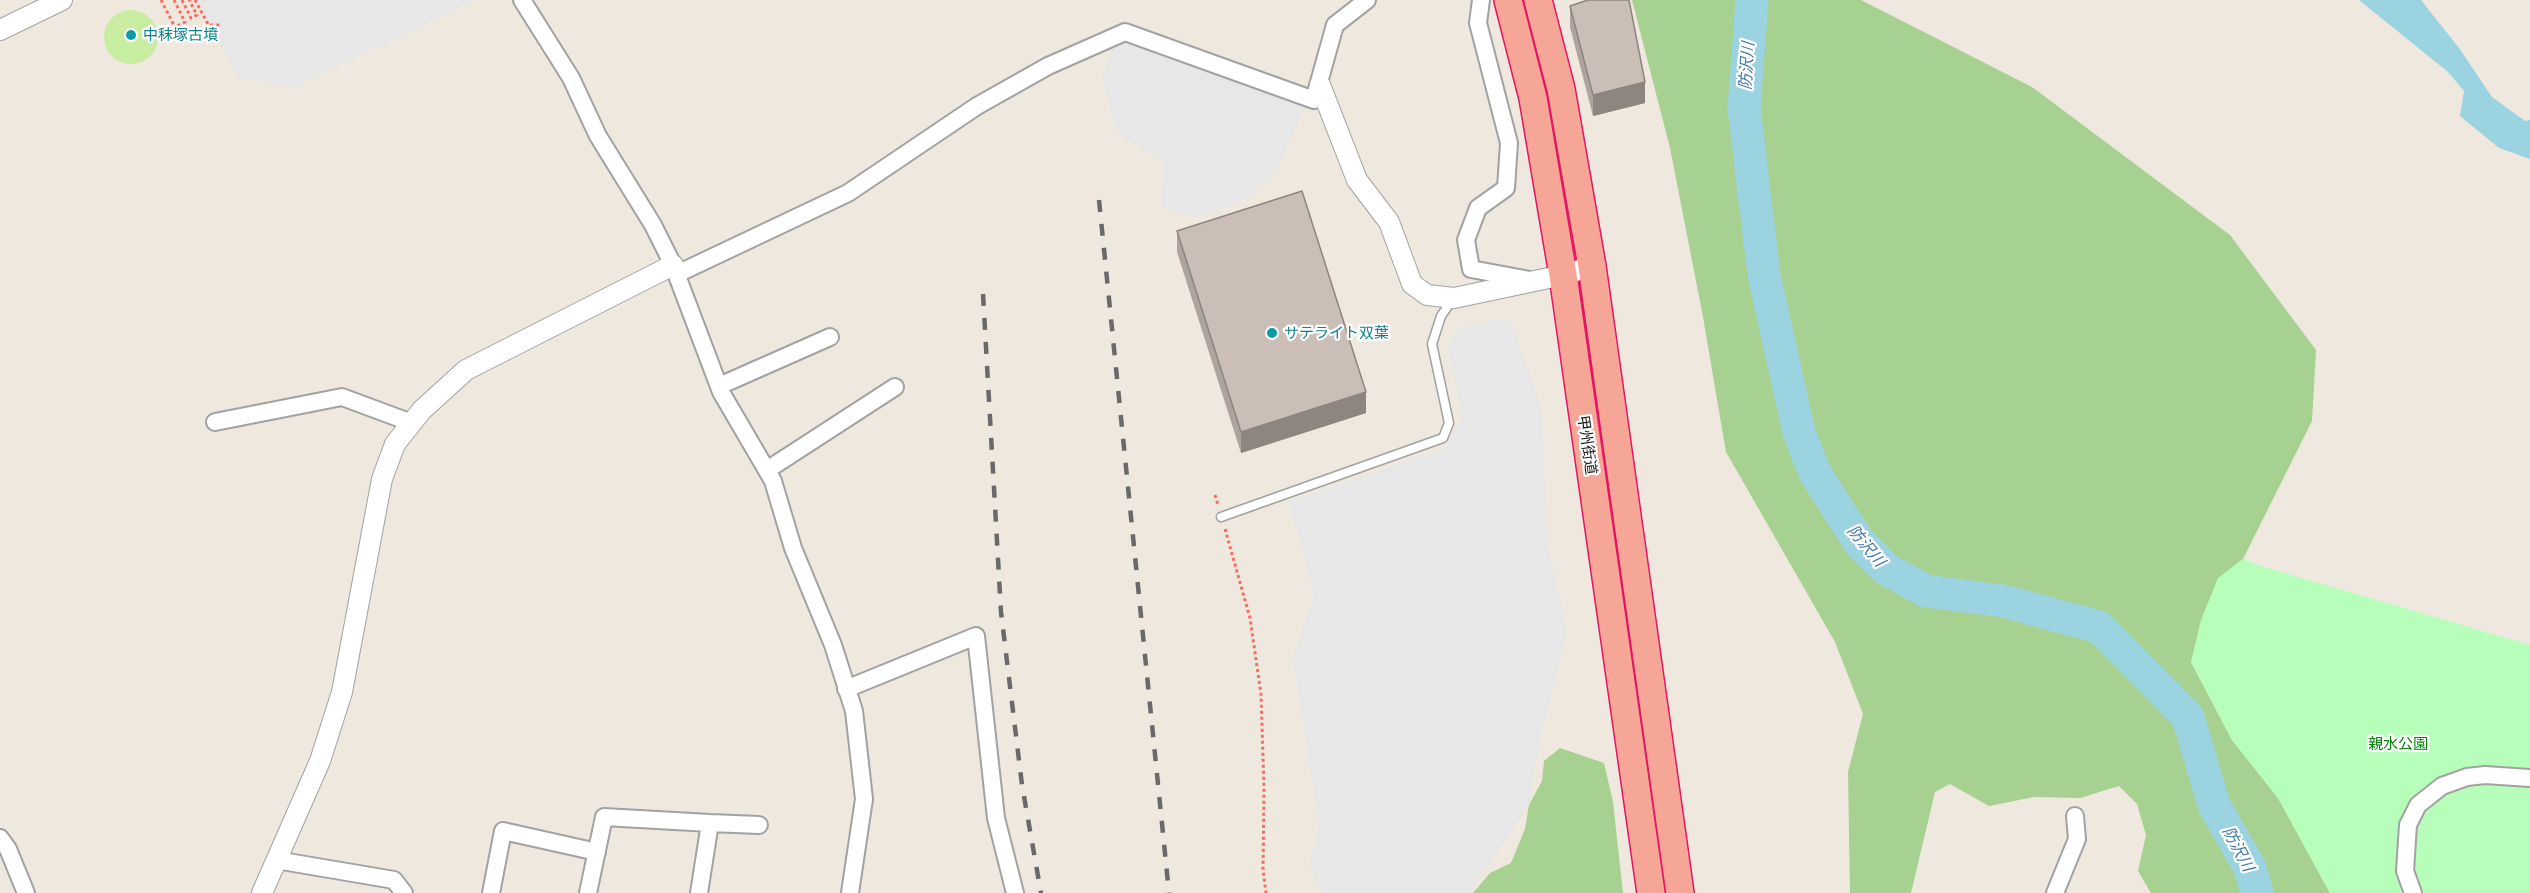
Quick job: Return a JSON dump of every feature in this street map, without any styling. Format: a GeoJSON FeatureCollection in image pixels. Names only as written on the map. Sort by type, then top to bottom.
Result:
{"type":"FeatureCollection","features":[{"type":"Feature","properties":{"kind":"highway","name":"甲州街道"},"geometry":{"type":"LineString","coordinates":[[1508,0],[1533,98],[1563,275],[1651,893]]}},
{"type":"Feature","properties":{"kind":"highway","name":"甲州街道"},"geometry":{"type":"LineString","coordinates":[[1538,0],[1561,89],[1592,266],[1680,893]]}},
{"type":"Feature","properties":{"kind":"street"},"geometry":{"type":"LineString","coordinates":[[0,30],[62,0]]}},
{"type":"Feature","properties":{"kind":"street"},"geometry":{"type":"LineString","coordinates":[[522,0],[570,78],[598,136],[653,225],[675,269],[719,386],[773,482],[793,548],[832,645],[854,711],[864,799],[850,893]]}},
{"type":"Feature","properties":{"kind":"street"},"geometry":{"type":"LineString","coordinates":[[262,893],[320,761],[342,692],[382,479],[395,444],[422,410],[466,370],[675,269],[848,193],[977,106],[1048,66],[1125,32],[1314,100],[1335,25],[1367,0]]}},
{"type":"Feature","properties":{"kind":"street"},"geometry":{"type":"LineString","coordinates":[[1481,0],[1478,23],[1509,143],[1506,188],[1478,208],[1466,240],[1472,269],[1534,281]]}},
{"type":"Feature","properties":{"kind":"street"},"geometry":{"type":"LineString","coordinates":[[1320,84],[1357,180],[1389,222],[1412,284],[1427,295],[1454,298],[1563,275],[1592,266]]}},
{"type":"Feature","properties":{"kind":"street"},"geometry":{"type":"LineString","coordinates":[[719,386],[830,337]]}},
{"type":"Feature","properties":{"kind":"street"},"geometry":{"type":"LineString","coordinates":[[767,470],[895,387]]}},
{"type":"Feature","properties":{"kind":"street"},"geometry":{"type":"LineString","coordinates":[[215,422],[342,397],[412,423]]}},
{"type":"Feature","properties":{"kind":"street"},"geometry":{"type":"LineString","coordinates":[[846,689],[976,636],[996,818],[1015,893]]}},
{"type":"Feature","properties":{"kind":"street"},"geometry":{"type":"LineString","coordinates":[[2413,893],[2404,871],[2408,825],[2418,805],[2442,786],[2467,777],[2485,775],[2530,778]]}},
{"type":"Feature","properties":{"kind":"street"},"geometry":{"type":"LineString","coordinates":[[2055,893],[2077,839],[2075,816]]}},
{"type":"Feature","properties":{"kind":"street"},"geometry":{"type":"LineString","coordinates":[[588,893],[604,817],[759,825]]}},
{"type":"Feature","properties":{"kind":"street"},"geometry":{"type":"LineString","coordinates":[[699,893],[710,823]]}},
{"type":"Feature","properties":{"kind":"street"},"geometry":{"type":"LineString","coordinates":[[490,893],[503,831],[597,852]]}},
{"type":"Feature","properties":{"kind":"street"},"geometry":{"type":"LineString","coordinates":[[0,838],[8,849],[26,893]]}},
{"type":"Feature","properties":{"kind":"street"},"geometry":{"type":"LineString","coordinates":[[276,860],[394,880],[404,893]]}},
{"type":"Feature","properties":{"kind":"lane"},"geometry":{"type":"LineString","coordinates":[[1221,517],[1443,438],[1449,423],[1432,344],[1441,315],[1454,298]]}},
{"type":"Feature","properties":{"kind":"path"},"geometry":{"type":"LineString","coordinates":[[161,0],[177,31],[192,36],[209,26],[222,25]]}},
{"type":"Feature","properties":{"kind":"path"},"geometry":{"type":"LineString","coordinates":[[174,0],[185,22],[175,27]]}},
{"type":"Feature","properties":{"kind":"path"},"geometry":{"type":"LineString","coordinates":[[182,0],[191,18],[197,15],[189,0]]}},
{"type":"Feature","properties":{"kind":"path"},"geometry":{"type":"LineString","coordinates":[[195,0],[209,26]]}},
{"type":"Feature","properties":{"kind":"path"},"geometry":{"type":"LineString","coordinates":[[1215,495],[1250,618],[1261,694],[1264,789],[1263,870],[1266,893]]}},
{"type":"Feature","properties":{"kind":"green space"},"geometry":{"type":"Polygon","coordinates":[[[1632,0],[1861,0],[2032,87],[2230,235],[2316,350],[2312,421],[2243,559],[2218,579],[2191,662],[2232,740],[2278,798],[2330,893],[2151,893],[2138,871],[2146,835],[2137,804],[2119,786],[2080,798],[2034,797],[1989,806],[1950,784],[1935,792],[1911,893],[1850,893],[1848,772],[1863,714],[1835,642],[1726,452],[1703,317],[1670,148],[1632,0]]]}},
{"type":"Feature","properties":{"kind":"green space","name":"中秣塚古墳"},"geometry":{"type":"Polygon","coordinates":[[[131,10],[141,12],[150,18],[156,27],[158,37],[156,47],[150,56],[141,62],[131,64],[121,62],[112,56],[106,47],[104,37],[106,27],[112,18],[121,12],[131,10]]]}},
{"type":"Feature","properties":{"kind":"green space","name":"親水公園"},"geometry":{"type":"Polygon","coordinates":[[[2243,559],[2530,645],[2530,893],[2330,893],[2278,798],[2232,740],[2191,662],[2201,620],[2218,578],[2243,559]]]}},
{"type":"Feature","properties":{"kind":"green space"},"geometry":{"type":"Polygon","coordinates":[[[1560,748],[1604,763],[1613,802],[1623,893],[1473,893],[1490,873],[1511,863],[1525,829],[1529,805],[1542,781],[1544,761],[1560,748]]]}},
{"type":"Feature","properties":{"kind":"shaded area"},"geometry":{"type":"Polygon","coordinates":[[[197,0],[474,0],[295,87],[238,77],[197,0]]]}},
{"type":"Feature","properties":{"kind":"shaded area"},"geometry":{"type":"Polygon","coordinates":[[[1126,39],[1305,105],[1277,171],[1250,197],[1196,218],[1162,207],[1163,161],[1118,134],[1102,79],[1113,48],[1126,39]]]}},
{"type":"Feature","properties":{"kind":"shaded area"},"geometry":{"type":"Polygon","coordinates":[[[1510,318],[1542,410],[1547,541],[1567,632],[1540,737],[1529,805],[1469,893],[1321,893],[1310,865],[1319,825],[1293,657],[1314,597],[1289,501],[1445,449],[1462,414],[1448,347],[1458,327],[1510,318]]]}},
{"type":"Feature","properties":{"kind":"water"},"geometry":{"type":"Polygon","coordinates":[[[2359,0],[2421,0],[2459,48],[2492,97],[2525,121],[2530,120],[2530,159],[2499,148],[2460,116],[2464,91],[2448,72],[2359,0]]]}},
{"type":"Feature","properties":{"kind":"building"},"geometry":{"type":"Polygon","coordinates":[[[1588,0],[1629,0],[1645,82],[1593,95],[1570,6],[1588,0]]]}},
{"type":"Feature","properties":{"kind":"building","name":"サテライト双葉"},"geometry":{"type":"Polygon","coordinates":[[[1302,191],[1366,392],[1241,432],[1177,231],[1302,191]]]}},
{"type":"Feature","properties":{"kind":"waterway","name":"防沢川"},"geometry":{"type":"LineString","coordinates":[[1752,0],[1744,108],[1764,275],[1799,432],[1815,473],[1859,542],[1886,569],[1926,591],[2003,601],[2099,627],[2188,717],[2214,805],[2250,868],[2257,893]]}},
{"type":"Feature","properties":{"kind":"railway"},"geometry":{"type":"LineString","coordinates":[[1099,200],[1169,893]]}},
{"type":"Feature","properties":{"kind":"railway"},"geometry":{"type":"LineString","coordinates":[[983,294],[1001,612],[1022,785],[1041,893]]}},
{"type":"Feature","properties":{"kind":"place","name":"中秣塚古墳"},"geometry":{"type":"Point","coordinates":[131,35]}},
{"type":"Feature","properties":{"kind":"place","name":"サテライト双葉"},"geometry":{"type":"Point","coordinates":[1272,333]}}]}
